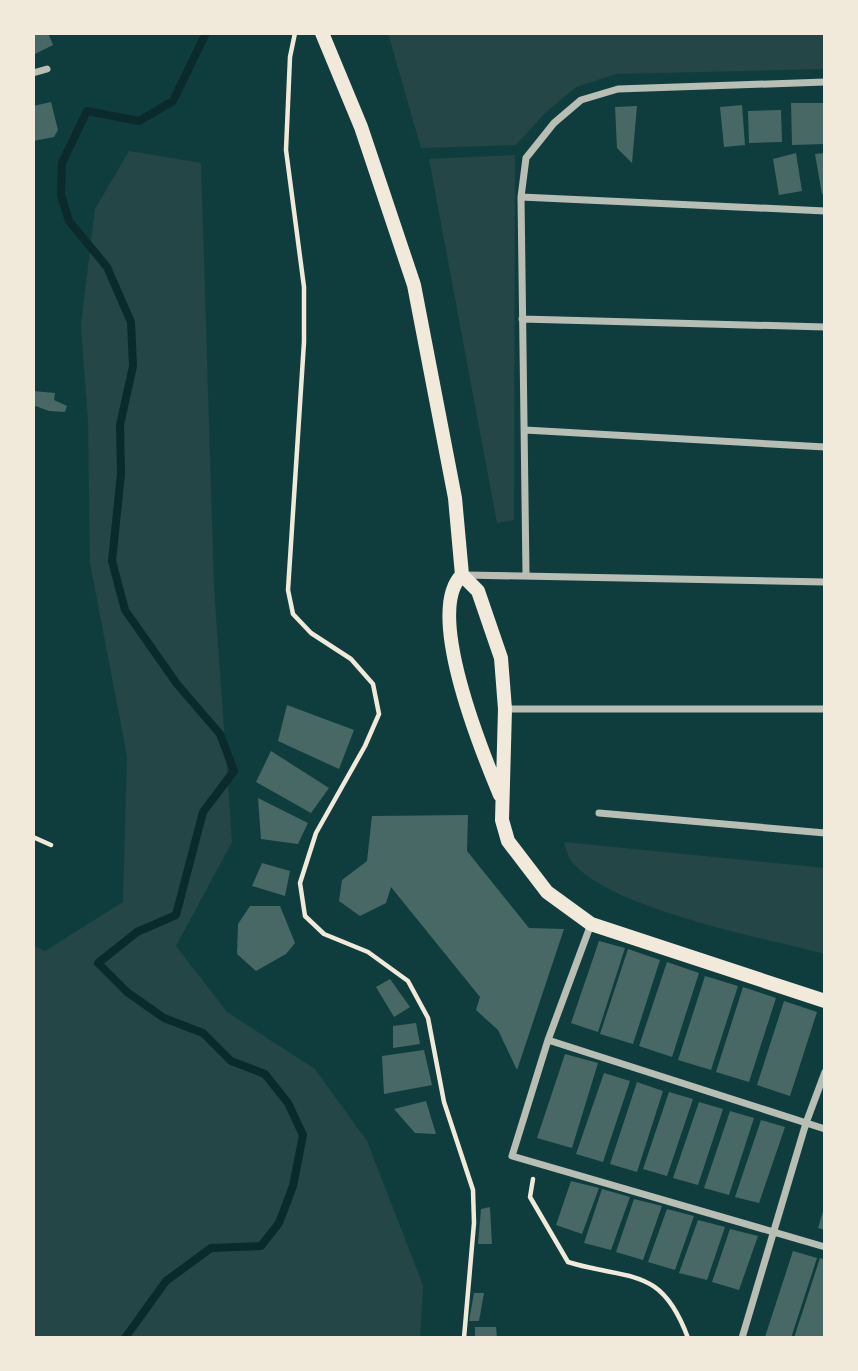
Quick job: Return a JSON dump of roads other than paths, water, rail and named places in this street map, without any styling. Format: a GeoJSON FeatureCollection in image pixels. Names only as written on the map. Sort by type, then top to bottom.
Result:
{"type":"FeatureCollection","features":[{"type":"Feature","properties":{"kind":"main road"},"geometry":{"type":"LineString","coordinates":[[322,33],[361,127],[414,285],[455,498],[462,575],[478,591],[496,638],[505,709],[502,820],[509,841],[524,865],[547,892],[591,924],[825,1001]]}},
{"type":"Feature","properties":{"kind":"main road"},"geometry":{"type":"LineString","coordinates":[[462,575],[454,582],[449,595],[448,612],[456,663],[471,721],[502,801]]}},
{"type":"Feature","properties":{"kind":"street"},"geometry":{"type":"LineString","coordinates":[[33,73],[47,69]]}},
{"type":"Feature","properties":{"kind":"street"},"geometry":{"type":"LineString","coordinates":[[526,574],[521,197],[526,158],[554,124],[581,100],[618,89],[825,82]]}},
{"type":"Feature","properties":{"kind":"street"},"geometry":{"type":"LineString","coordinates":[[521,197],[825,211]]}},
{"type":"Feature","properties":{"kind":"street"},"geometry":{"type":"LineString","coordinates":[[522,319],[825,327]]}},
{"type":"Feature","properties":{"kind":"street"},"geometry":{"type":"LineString","coordinates":[[525,430],[825,447]]}},
{"type":"Feature","properties":{"kind":"street"},"geometry":{"type":"LineString","coordinates":[[462,575],[526,574],[825,582]]}},
{"type":"Feature","properties":{"kind":"street"},"geometry":{"type":"LineString","coordinates":[[505,709],[825,709]]}},
{"type":"Feature","properties":{"kind":"street"},"geometry":{"type":"LineString","coordinates":[[599,813],[825,833]]}},
{"type":"Feature","properties":{"kind":"street"},"geometry":{"type":"LineString","coordinates":[[591,924],[548,1040],[512,1156],[825,1247]]}},
{"type":"Feature","properties":{"kind":"street"},"geometry":{"type":"LineString","coordinates":[[548,1040],[825,1129]]}},
{"type":"Feature","properties":{"kind":"street"},"geometry":{"type":"LineString","coordinates":[[742,1338],[776,1232],[806,1123],[825,1072]]}},
{"type":"Feature","properties":{"kind":"waterway"},"geometry":{"type":"LineString","coordinates":[[125,1338],[166,1281],[211,1248],[261,1246],[279,1223],[293,1186],[303,1135],[288,1103],[265,1074],[231,1061],[203,1033],[164,1018],[127,992],[98,963],[137,932],[176,915],[203,812],[234,771],[220,734],[177,684],[125,610],[112,561],[121,474],[120,425],[133,366],[131,322],[107,267],[69,221],[61,195],[62,163],[87,111],[139,121],[173,101],[206,33]]}}]}
